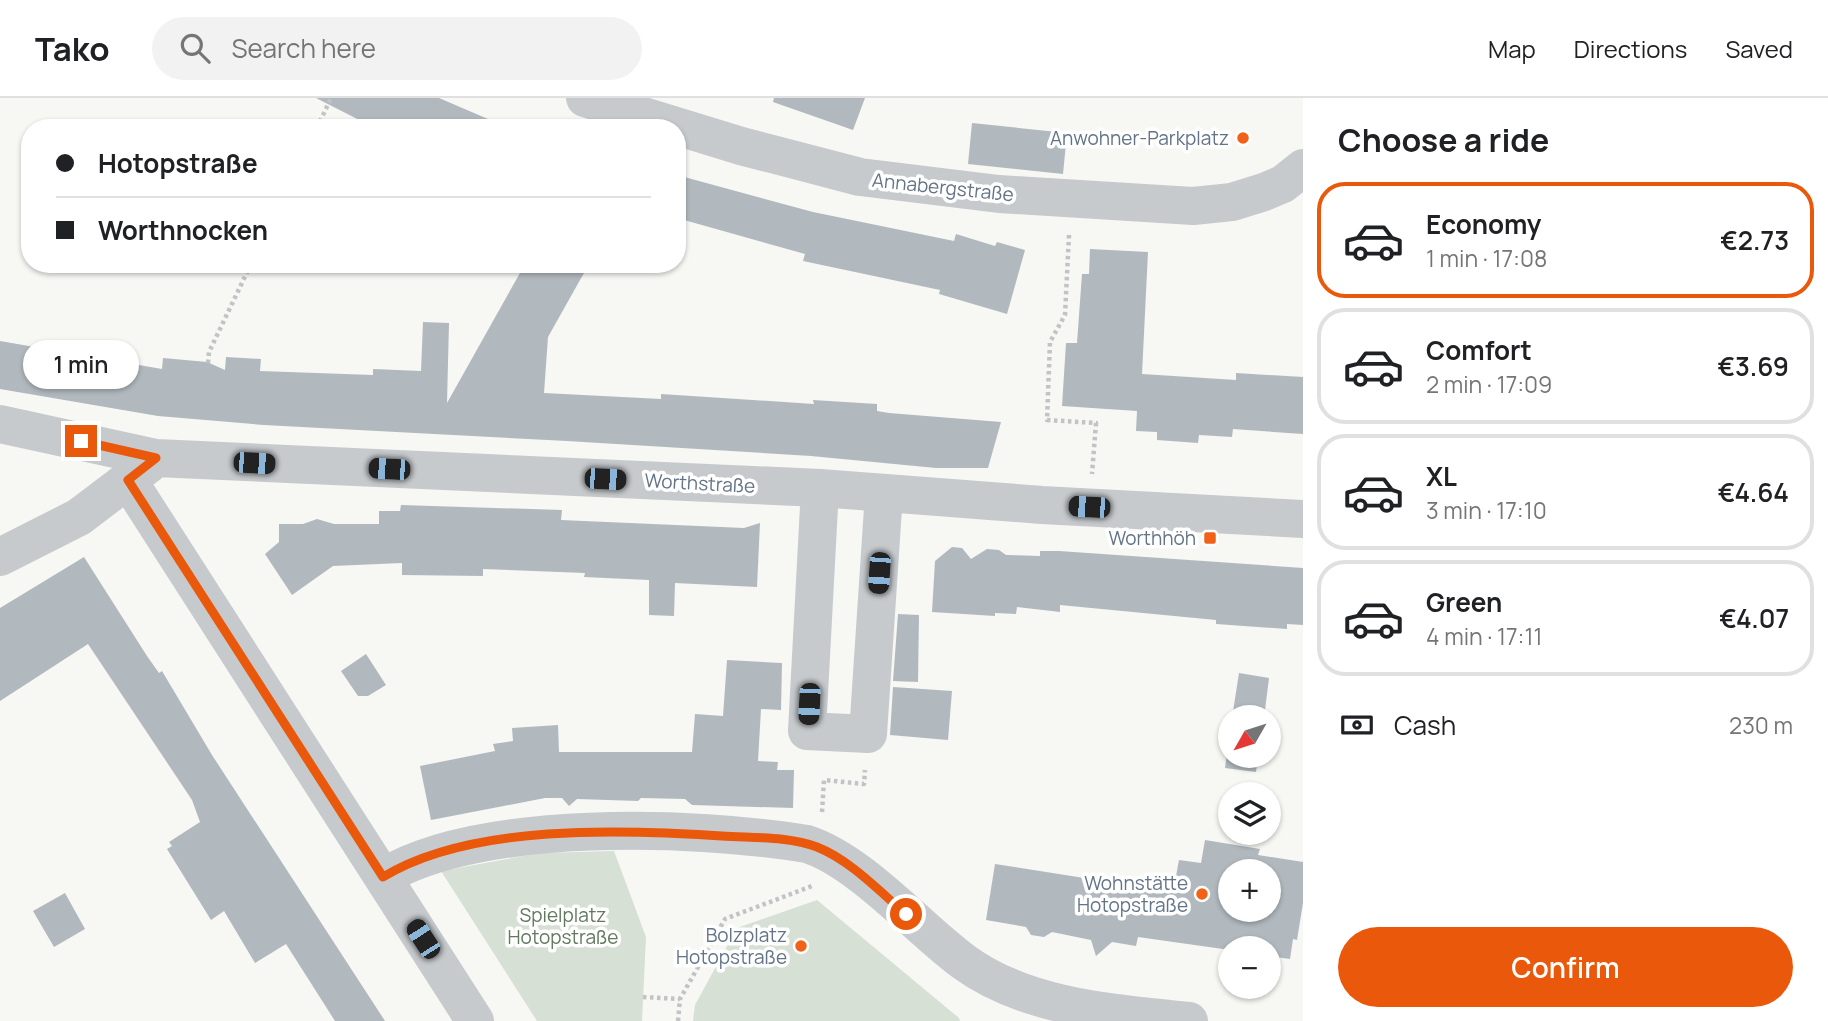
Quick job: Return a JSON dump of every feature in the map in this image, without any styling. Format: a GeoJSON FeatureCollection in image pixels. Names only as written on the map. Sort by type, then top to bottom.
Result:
{"type":"FeatureCollection","features":[{"type":"Feature","properties":{"kind":"street","name":"Annabergstraße"},"geometry":{"type":"LineString","coordinates":[[585,98],[653,119]]}},
{"type":"Feature","properties":{"kind":"street","name":"Annabergstraße"},"geometry":{"type":"LineString","coordinates":[[686,129],[860,177],[999,194],[1193,206],[1232,202],[1264,192],[1283,184],[1303,168]]}},
{"type":"Feature","properties":{"kind":"street","name":"Worthstraße"},"geometry":{"type":"LineString","coordinates":[[0,424],[142,469],[820,488],[1303,519]]}},
{"type":"Feature","properties":{"kind":"street"},"geometry":{"type":"LineString","coordinates":[[0,557],[79,517],[142,469],[383,877],[475,1021]]}},
{"type":"Feature","properties":{"kind":"street"},"geometry":{"type":"LineString","coordinates":[[820,488],[807,731],[868,734],[884,493]]}},
{"type":"Feature","properties":{"kind":"street"},"geometry":{"type":"LineString","coordinates":[[383,877],[430,855],[546,834],[704,835],[785,841],[821,865],[869,882],[966,963],[1004,986],[1106,1012],[1189,1021]]}},
{"type":"Feature","properties":{"kind":"path"},"geometry":{"type":"LineString","coordinates":[[321,119],[331,98]]}},
{"type":"Feature","properties":{"kind":"path"},"geometry":{"type":"LineString","coordinates":[[1070,229],[1065,315],[1050,342],[1047,420],[1096,423],[1093,462]]}},
{"type":"Feature","properties":{"kind":"path"},"geometry":{"type":"LineString","coordinates":[[208,363],[209,352],[247,273]]}},
{"type":"Feature","properties":{"kind":"path"},"geometry":{"type":"LineString","coordinates":[[678,1021],[680,999],[725,919],[821,865],[824,780],[864,784],[868,734]]}},
{"type":"Feature","properties":{"kind":"path"},"geometry":{"type":"LineString","coordinates":[[643,997],[680,999]]}},
{"type":"Feature","properties":{"kind":"green space","name":"Spielplatz Hotopstraße"},"geometry":{"type":"Polygon","coordinates":[[[614,851],[646,937],[642,1021],[537,1021],[441,871],[540,853],[614,851]]]}},
{"type":"Feature","properties":{"kind":"green space","name":"Bolzplatz Hotopstraße"},"geometry":{"type":"Polygon","coordinates":[[[817,900],[960,1021],[693,1021],[695,1005],[737,928],[817,900]]]}},
{"type":"Feature","properties":{"kind":"building"},"geometry":{"type":"Polygon","coordinates":[[[316,98],[439,98],[488,119],[357,119],[316,98]]]}},
{"type":"Feature","properties":{"kind":"building"},"geometry":{"type":"Polygon","coordinates":[[[774,98],[865,98],[853,130],[773,102],[774,98]]]}},
{"type":"Feature","properties":{"kind":"building"},"geometry":{"type":"Polygon","coordinates":[[[972,123],[1067,133],[1063,174],[968,164],[972,123]]]}},
{"type":"Feature","properties":{"kind":"building"},"geometry":{"type":"Polygon","coordinates":[[[686,177],[813,212],[954,241],[956,234],[995,246],[997,242],[1025,250],[1007,314],[939,294],[940,290],[803,261],[805,254],[686,221],[686,177]]]}},
{"type":"Feature","properties":{"kind":"building"},"geometry":{"type":"Polygon","coordinates":[[[1090,249],[1148,252],[1142,374],[1236,380],[1236,373],[1303,377],[1303,434],[1233,429],[1232,437],[1199,435],[1198,443],[1157,440],[1157,432],[1136,431],[1137,411],[1062,406],[1066,343],[1077,343],[1082,274],[1089,274],[1090,249]]]}},
{"type":"Feature","properties":{"kind":"building"},"geometry":{"type":"Polygon","coordinates":[[[520,273],[584,273],[548,337],[544,393],[661,399],[661,394],[814,404],[813,400],[877,404],[877,411],[889,413],[1001,422],[988,468],[936,468],[811,456],[264,425],[158,416],[0,389],[0,341],[162,369],[163,358],[207,362],[225,370],[226,357],[261,359],[260,371],[373,375],[373,369],[421,371],[423,322],[449,323],[447,403],[520,273]]]}},
{"type":"Feature","properties":{"kind":"building"},"geometry":{"type":"Polygon","coordinates":[[[401,505],[562,510],[561,520],[744,528],[760,523],[757,587],[675,583],[674,616],[649,615],[649,580],[584,577],[585,573],[483,569],[483,576],[402,575],[402,563],[333,566],[292,595],[265,554],[279,542],[279,524],[303,524],[317,519],[334,524],[379,524],[379,511],[400,511],[401,505]]]}},
{"type":"Feature","properties":{"kind":"building"},"geometry":{"type":"Polygon","coordinates":[[[952,547],[962,548],[971,559],[987,549],[999,550],[1006,555],[1040,556],[1040,551],[1059,551],[1303,568],[1303,625],[1287,624],[1287,629],[1216,624],[1216,620],[1060,605],[1060,612],[1017,607],[1016,614],[995,613],[995,616],[932,612],[935,561],[952,547]]]}},
{"type":"Feature","properties":{"kind":"building"},"geometry":{"type":"Polygon","coordinates":[[[84,557],[147,656],[159,673],[162,671],[212,755],[385,1021],[335,1021],[286,944],[255,963],[224,911],[211,920],[167,849],[172,846],[169,842],[200,822],[192,800],[88,644],[0,701],[0,608],[84,557]]]}},
{"type":"Feature","properties":{"kind":"building"},"geometry":{"type":"Polygon","coordinates":[[[898,614],[919,615],[918,682],[893,681],[898,614]]]}},
{"type":"Feature","properties":{"kind":"building"},"geometry":{"type":"Polygon","coordinates":[[[366,654],[386,685],[368,696],[358,696],[341,671],[366,654]]]}},
{"type":"Feature","properties":{"kind":"building"},"geometry":{"type":"Polygon","coordinates":[[[727,660],[782,663],[781,710],[761,709],[758,761],[778,762],[777,770],[794,770],[793,808],[692,805],[685,799],[641,798],[638,801],[577,799],[569,806],[562,798],[545,798],[431,820],[420,766],[495,751],[493,744],[513,741],[512,728],[558,725],[559,752],[692,752],[695,714],[723,716],[727,660]]]}},
{"type":"Feature","properties":{"kind":"building"},"geometry":{"type":"Polygon","coordinates":[[[1239,673],[1269,678],[1266,705],[1234,705],[1239,673]]]}},
{"type":"Feature","properties":{"kind":"building"},"geometry":{"type":"Polygon","coordinates":[[[893,687],[952,691],[948,740],[890,735],[893,687]]]}},
{"type":"Feature","properties":{"kind":"building"},"geometry":{"type":"Polygon","coordinates":[[[1225,768],[1256,768],[1256,772],[1225,768]]]}},
{"type":"Feature","properties":{"kind":"building"},"geometry":{"type":"Polygon","coordinates":[[[1205,840],[1218,842],[1218,845],[1260,849],[1258,855],[1303,862],[1303,903],[1297,940],[1293,939],[1290,959],[1281,958],[1281,936],[1218,936],[1218,948],[1138,937],[1136,946],[1112,942],[1096,956],[1091,940],[1052,932],[1044,937],[1031,935],[1026,927],[986,920],[995,864],[1173,892],[1179,860],[1201,863],[1205,840]]]}},
{"type":"Feature","properties":{"kind":"building"},"geometry":{"type":"Polygon","coordinates":[[[65,893],[85,929],[54,947],[33,911],[65,893]]]}},
{"type":"Feature","properties":{"kind":"place","name":"Anwohner-Parkplatz"},"geometry":{"type":"Point","coordinates":[1243,138]}},
{"type":"Feature","properties":{"kind":"place","name":"Worthhöh"},"geometry":{"type":"Point","coordinates":[1210,538]}},
{"type":"Feature","properties":{"kind":"place","name":"Wohnstätte Hotopstraße"},"geometry":{"type":"Point","coordinates":[1202,894]}},
{"type":"Feature","properties":{"kind":"place","name":"Bolzplatz Hotopstraße"},"geometry":{"type":"Point","coordinates":[801,946]}},
{"type":"Feature","properties":{"kind":"route"},"geometry":{"type":"LineString","coordinates":[[81,441],[156,458],[128,480],[383,877],[430,855],[546,834],[664,833],[730,836],[785,841],[819,848],[869,882],[906,914]]}}]}
